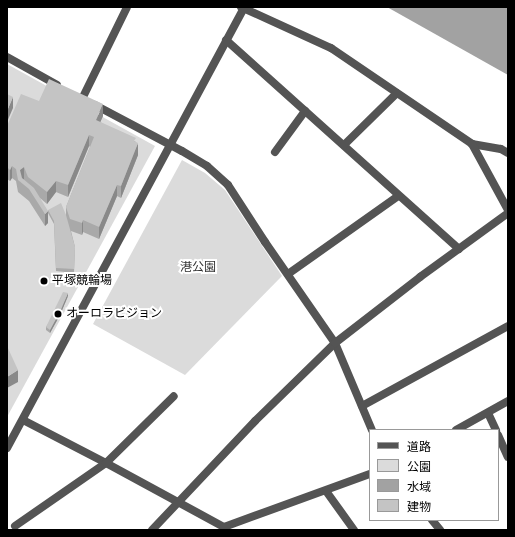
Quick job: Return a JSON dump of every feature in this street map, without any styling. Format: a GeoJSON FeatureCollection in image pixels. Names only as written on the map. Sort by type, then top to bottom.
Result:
{"type":"FeatureCollection","features":[{"type":"Feature","properties":{"kind":"street"},"geometry":{"type":"LineString","coordinates":[[75,95],[127,7]]}},
{"type":"Feature","properties":{"kind":"street"},"geometry":{"type":"LineString","coordinates":[[7,448],[171,145],[243,8],[331,48],[472,144],[501,149],[508,153]]}},
{"type":"Feature","properties":{"kind":"street"},"geometry":{"type":"LineString","coordinates":[[226,40],[344,145],[398,196],[459,249]]}},
{"type":"Feature","properties":{"kind":"street"},"geometry":{"type":"LineString","coordinates":[[7,57],[75,95],[171,145],[207,166],[228,185],[335,343],[372,429]]}},
{"type":"Feature","properties":{"kind":"street"},"geometry":{"type":"LineString","coordinates":[[344,145],[396,93]]}},
{"type":"Feature","properties":{"kind":"street"},"geometry":{"type":"LineString","coordinates":[[275,152],[305,111]]}},
{"type":"Feature","properties":{"kind":"street"},"geometry":{"type":"LineString","coordinates":[[152,530],[255,421],[335,343],[508,211],[472,144]]}},
{"type":"Feature","properties":{"kind":"street"},"geometry":{"type":"LineString","coordinates":[[288,274],[398,196]]}},
{"type":"Feature","properties":{"kind":"street"},"geometry":{"type":"LineString","coordinates":[[362,406],[508,326]]}},
{"type":"Feature","properties":{"kind":"street"},"geometry":{"type":"LineString","coordinates":[[7,522],[16,528],[106,463],[174,396]]}},
{"type":"Feature","properties":{"kind":"street"},"geometry":{"type":"LineString","coordinates":[[458,429],[508,402]]}},
{"type":"Feature","properties":{"kind":"street"},"geometry":{"type":"LineString","coordinates":[[488,413],[496,429]]}},
{"type":"Feature","properties":{"kind":"street"},"geometry":{"type":"LineString","coordinates":[[23,420],[179,502],[225,529],[369,474]]}},
{"type":"Feature","properties":{"kind":"street"},"geometry":{"type":"LineString","coordinates":[[499,437],[508,456]]}},
{"type":"Feature","properties":{"kind":"street"},"geometry":{"type":"LineString","coordinates":[[326,491],[354,530]]}},
{"type":"Feature","properties":{"kind":"street"},"geometry":{"type":"LineString","coordinates":[[433,521],[440,530]]}},
{"type":"Feature","properties":{"kind":"green space","name":"平塚競輪場"},"geometry":{"type":"Polygon","coordinates":[[[7,64],[155,146],[7,417],[7,64]]]}},
{"type":"Feature","properties":{"kind":"green space","name":"港公園"},"geometry":{"type":"Polygon","coordinates":[[[182,160],[205,173],[225,190],[282,276],[185,375],[93,324],[182,160]]]}},
{"type":"Feature","properties":{"kind":"water"},"geometry":{"type":"Polygon","coordinates":[[[387,7],[508,7],[508,75],[387,7]]]}},
{"type":"Feature","properties":{"kind":"building"},"geometry":{"type":"Polygon","coordinates":[[[49,79],[103,104],[96,120],[136,138],[134,141],[138,143],[121,186],[117,185],[99,227],[83,220],[82,223],[70,219],[66,207],[94,137],[89,135],[68,185],[56,181],[47,192],[28,177],[24,167],[20,170],[22,178],[34,188],[48,211],[45,214],[29,189],[18,180],[16,169],[12,166],[10,170],[7,167],[7,126],[21,94],[39,101],[49,79]]]}},
{"type":"Feature","properties":{"kind":"building"},"geometry":{"type":"Polygon","coordinates":[[[7,94],[13,97],[7,111],[7,94]]]}},
{"type":"Feature","properties":{"kind":"building"},"geometry":{"type":"Polygon","coordinates":[[[61,203],[75,247],[74,269],[56,268],[54,221],[48,210],[61,203]]]}},
{"type":"Feature","properties":{"kind":"building","name":"オーロラビジョン"},"geometry":{"type":"Polygon","coordinates":[[[63,292],[68,293],[50,330],[46,327],[63,292]]]}},
{"type":"Feature","properties":{"kind":"building"},"geometry":{"type":"Polygon","coordinates":[[[7,346],[18,370],[7,377],[7,346]]]}},
{"type":"Feature","properties":{"kind":"place","name":"平塚競輪場"},"geometry":{"type":"Point","coordinates":[44,281]}},
{"type":"Feature","properties":{"kind":"place","name":"オーロラビジョン"},"geometry":{"type":"Point","coordinates":[58,314]}}]}
